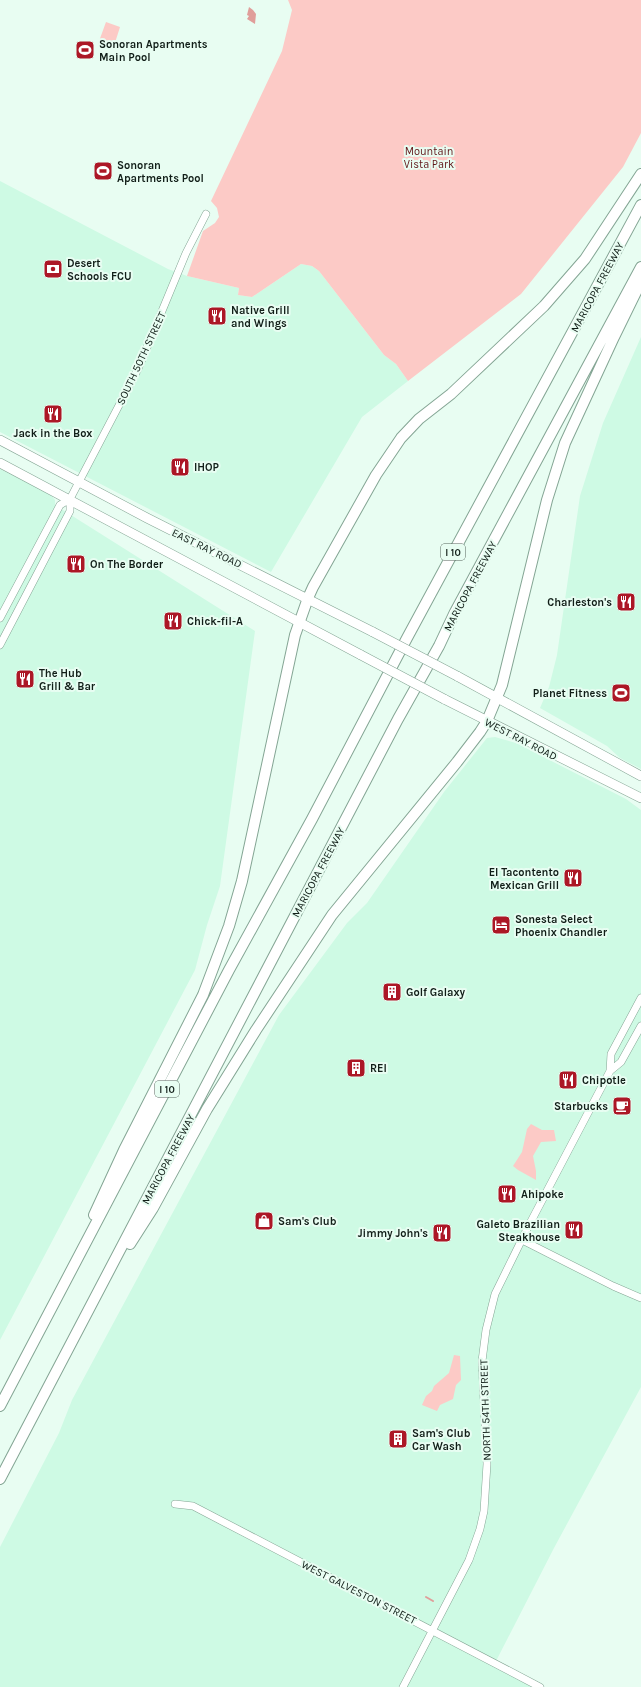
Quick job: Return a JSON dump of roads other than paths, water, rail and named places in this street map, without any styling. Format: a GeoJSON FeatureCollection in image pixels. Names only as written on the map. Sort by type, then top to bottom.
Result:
{"type":"FeatureCollection","features":[{"type":"Feature","properties":{"kind":"highway"},"geometry":{"type":"LineString","coordinates":[[68,1278],[106,1186],[203,995],[230,926],[242,881],[289,660],[299,623],[308,598],[328,559],[376,475],[401,438],[419,419],[451,394],[544,306],[585,259],[641,174]]}},
{"type":"Feature","properties":{"kind":"highway","name":"MARICOPA FREEWAY"},"geometry":{"type":"LineString","coordinates":[[0,1406],[228,970],[312,819],[426,603],[641,205]]}},
{"type":"Feature","properties":{"kind":"highway","name":"MARICOPA FREEWAY"},"geometry":{"type":"LineString","coordinates":[[0,1479],[398,718],[439,646],[466,591],[641,267]]}},
{"type":"Feature","properties":{"kind":"highway"},"geometry":{"type":"LineString","coordinates":[[97,1294],[153,1208],[207,1109],[256,1030],[332,915],[457,762],[487,721],[507,667],[547,500],[565,443],[641,282]]}},
{"type":"Feature","properties":{"kind":"main road","name":"EAST RAY ROAD"},"geometry":{"type":"LineString","coordinates":[[0,440],[77,486],[162,525],[308,598],[497,697]]}},
{"type":"Feature","properties":{"kind":"main road","name":"EAST RAY ROAD"},"geometry":{"type":"LineString","coordinates":[[0,463],[403,677]]}},
{"type":"Feature","properties":{"kind":"main road","name":"WEST RAY ROAD"},"geometry":{"type":"LineString","coordinates":[[403,677],[641,798]]}},
{"type":"Feature","properties":{"kind":"main road"},"geometry":{"type":"LineString","coordinates":[[497,697],[641,776]]}},
{"type":"Feature","properties":{"kind":"street","name":"SOUTH 50TH STREET"},"geometry":{"type":"LineString","coordinates":[[0,645],[70,511],[70,499],[138,369],[186,253],[206,214]]}},
{"type":"Feature","properties":{"kind":"street","name":"SOUTH 50TH STREET"},"geometry":{"type":"LineString","coordinates":[[0,618],[60,505],[70,499]]}},
{"type":"Feature","properties":{"kind":"street","name":"NORTH 54TH STREET"},"geometry":{"type":"LineString","coordinates":[[403,1687],[471,1555],[484,1511],[488,1477],[482,1361],[486,1330],[495,1294],[610,1071],[612,1054],[641,998]]}},
{"type":"Feature","properties":{"kind":"street","name":"NORTH 54TH STREET"},"geometry":{"type":"LineString","coordinates":[[610,1071],[621,1062],[641,1026]]}},
{"type":"Feature","properties":{"kind":"street"},"geometry":{"type":"LineString","coordinates":[[522,1240],[599,1280],[641,1298]]}},
{"type":"Feature","properties":{"kind":"street","name":"WEST GALVESTON STREET"},"geometry":{"type":"LineString","coordinates":[[175,1504],[193,1506],[540,1687]]}},
{"type":"Feature","properties":{"kind":"waterway"},"geometry":{"type":"LineString","coordinates":[[426,1597],[433,1601]]}},
{"type":"Feature","properties":{"kind":"place","name":"Sonoran Apartments Main Pool"},"geometry":{"type":"Point","coordinates":[85,50]}},
{"type":"Feature","properties":{"kind":"place","name":"Sonoran Apartments Pool"},"geometry":{"type":"Point","coordinates":[103,171]}},
{"type":"Feature","properties":{"kind":"place","name":"Desert Schools FCU"},"geometry":{"type":"Point","coordinates":[53,269]}},
{"type":"Feature","properties":{"kind":"place","name":"Native Grill and Wings"},"geometry":{"type":"Point","coordinates":[217,316]}},
{"type":"Feature","properties":{"kind":"place","name":"Jack in the Box"},"geometry":{"type":"Point","coordinates":[53,414]}},
{"type":"Feature","properties":{"kind":"place","name":"IHOP"},"geometry":{"type":"Point","coordinates":[180,467]}},
{"type":"Feature","properties":{"kind":"place","name":"On The Border"},"geometry":{"type":"Point","coordinates":[76,564]}},
{"type":"Feature","properties":{"kind":"place","name":"Charleston's"},"geometry":{"type":"Point","coordinates":[626,602]}},
{"type":"Feature","properties":{"kind":"place","name":"Chick-fil-A"},"geometry":{"type":"Point","coordinates":[173,621]}},
{"type":"Feature","properties":{"kind":"place","name":"The Hub Grill & Bar"},"geometry":{"type":"Point","coordinates":[25,679]}},
{"type":"Feature","properties":{"kind":"place","name":"Planet Fitness"},"geometry":{"type":"Point","coordinates":[621,693]}},
{"type":"Feature","properties":{"kind":"place","name":"El Tacontento Mexican Grill"},"geometry":{"type":"Point","coordinates":[573,878]}},
{"type":"Feature","properties":{"kind":"place","name":"Sonesta Select Phoenix Chandler"},"geometry":{"type":"Point","coordinates":[501,925]}},
{"type":"Feature","properties":{"kind":"place","name":"Golf Galaxy"},"geometry":{"type":"Point","coordinates":[392,992]}},
{"type":"Feature","properties":{"kind":"place","name":"REI"},"geometry":{"type":"Point","coordinates":[356,1068]}},
{"type":"Feature","properties":{"kind":"place","name":"Chipotle"},"geometry":{"type":"Point","coordinates":[568,1080]}},
{"type":"Feature","properties":{"kind":"place","name":"Starbucks"},"geometry":{"type":"Point","coordinates":[622,1106]}},
{"type":"Feature","properties":{"kind":"place","name":"Ahipoke"},"geometry":{"type":"Point","coordinates":[507,1194]}},
{"type":"Feature","properties":{"kind":"place","name":"Sam's Club"},"geometry":{"type":"Point","coordinates":[264,1221]}},
{"type":"Feature","properties":{"kind":"place","name":"Galeto Brazilian Steakhouse"},"geometry":{"type":"Point","coordinates":[574,1230]}},
{"type":"Feature","properties":{"kind":"place","name":"Jimmy John's"},"geometry":{"type":"Point","coordinates":[442,1233]}},
{"type":"Feature","properties":{"kind":"place","name":"Sam's Club Car Wash"},"geometry":{"type":"Point","coordinates":[398,1439]}},
{"type":"Feature","properties":{"kind":"park label","name":"Mountain Vista Park"},"geometry":{"type":"Point","coordinates":[429,157]}}]}
